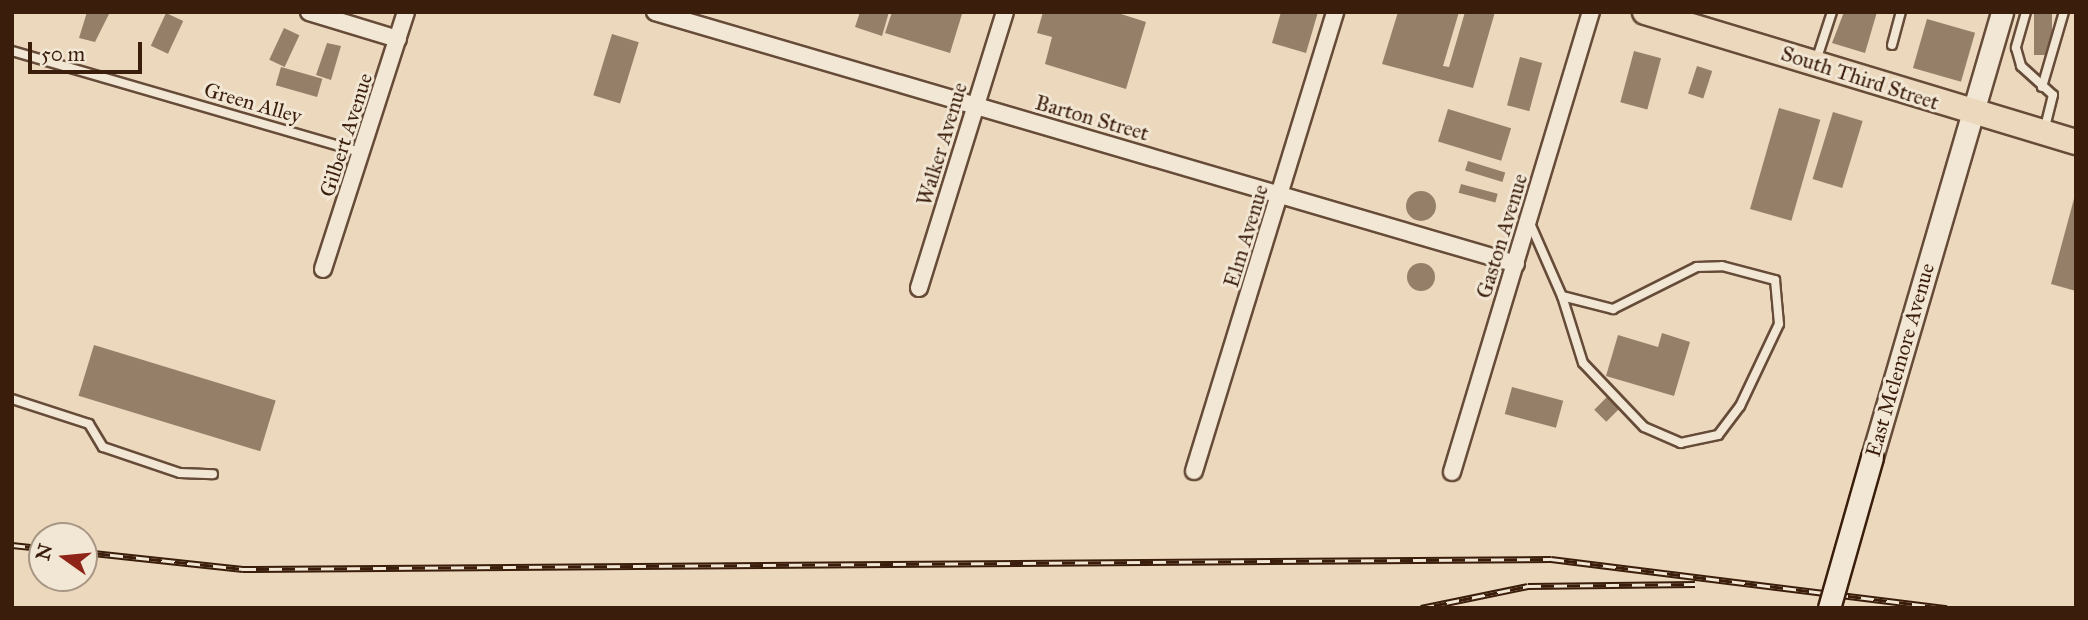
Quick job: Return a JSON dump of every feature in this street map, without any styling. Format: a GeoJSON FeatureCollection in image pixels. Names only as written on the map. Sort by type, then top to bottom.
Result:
{"type":"FeatureCollection","features":[{"type":"Feature","properties":{"kind":"main road","name":"South Third Street"},"geometry":{"type":"LineString","coordinates":[[1645,12],[1972,113],[2076,142]]}},
{"type":"Feature","properties":{"kind":"main road"},"geometry":{"type":"LineString","coordinates":[[1972,113],[1998,13]]}},
{"type":"Feature","properties":{"kind":"main road","name":"East Mclemore Avenue"},"geometry":{"type":"LineString","coordinates":[[1829,608],[1972,113]]}},
{"type":"Feature","properties":{"kind":"street"},"geometry":{"type":"LineString","coordinates":[[309,12],[398,39]]}},
{"type":"Feature","properties":{"kind":"street","name":"Gilbert Avenue"},"geometry":{"type":"LineString","coordinates":[[323,269],[364,154],[406,12]]}},
{"type":"Feature","properties":{"kind":"street","name":"Barton Street"},"geometry":{"type":"LineString","coordinates":[[655,12],[676,15],[1516,264]]}},
{"type":"Feature","properties":{"kind":"street","name":"Walker Avenue"},"geometry":{"type":"LineString","coordinates":[[919,288],[1005,12]]}},
{"type":"Feature","properties":{"kind":"street","name":"Elm Avenue"},"geometry":{"type":"LineString","coordinates":[[1195,471],[1335,12]]}},
{"type":"Feature","properties":{"kind":"street","name":"Gaston Avenue"},"geometry":{"type":"LineString","coordinates":[[1452,472],[1591,12]]}},
{"type":"Feature","properties":{"kind":"lane"},"geometry":{"type":"LineString","coordinates":[[1815,64],[1832,12]]}},
{"type":"Feature","properties":{"kind":"lane"},"geometry":{"type":"LineString","coordinates":[[1892,45],[1901,12]]}},
{"type":"Feature","properties":{"kind":"lane"},"geometry":{"type":"LineString","coordinates":[[2026,12],[2018,59],[2054,100],[2043,133]]}},
{"type":"Feature","properties":{"kind":"lane"},"geometry":{"type":"LineString","coordinates":[[2042,87],[2064,12]]}},
{"type":"Feature","properties":{"kind":"lane","name":"Green Alley"},"geometry":{"type":"LineString","coordinates":[[12,51],[364,154]]}},
{"type":"Feature","properties":{"kind":"lane"},"geometry":{"type":"LineString","coordinates":[[1529,221],[1562,296],[1583,363],[1644,426],[1681,443],[1718,435],[1740,405],[1779,324],[1775,280],[1722,266],[1697,267],[1614,309],[1562,296]]}},
{"type":"Feature","properties":{"kind":"lane"},"geometry":{"type":"LineString","coordinates":[[12,399],[89,424],[103,447],[180,472],[213,474]]}},
{"type":"Feature","properties":{"kind":"building"},"geometry":{"type":"Polygon","coordinates":[[[87,12],[110,12],[95,42],[79,38],[87,12]]]}},
{"type":"Feature","properties":{"kind":"building"},"geometry":{"type":"Polygon","coordinates":[[[860,12],[889,12],[882,36],[855,27],[860,12]]]}},
{"type":"Feature","properties":{"kind":"building"},"geometry":{"type":"Polygon","coordinates":[[[892,12],[962,14],[950,53],[885,33],[892,12]]]}},
{"type":"Feature","properties":{"kind":"building"},"geometry":{"type":"Polygon","coordinates":[[[1043,12],[1115,12],[1146,22],[1126,89],[1045,64],[1052,37],[1037,33],[1043,12]]]}},
{"type":"Feature","properties":{"kind":"building"},"geometry":{"type":"Polygon","coordinates":[[[1281,12],[1318,12],[1306,53],[1272,43],[1281,12]]]}},
{"type":"Feature","properties":{"kind":"building"},"geometry":{"type":"Polygon","coordinates":[[[1398,12],[1459,12],[1443,66],[1449,67],[1465,12],[1495,12],[1473,88],[1382,64],[1398,12]]]}},
{"type":"Feature","properties":{"kind":"building"},"geometry":{"type":"Polygon","coordinates":[[[1844,12],[1877,12],[1865,53],[1832,43],[1844,12]]]}},
{"type":"Feature","properties":{"kind":"building"},"geometry":{"type":"Polygon","coordinates":[[[2034,12],[2052,12],[2052,55],[2034,55],[2034,12]]]}},
{"type":"Feature","properties":{"kind":"building"},"geometry":{"type":"Polygon","coordinates":[[[166,13],[183,21],[168,54],[151,46],[166,13]]]}},
{"type":"Feature","properties":{"kind":"building"},"geometry":{"type":"Polygon","coordinates":[[[1927,19],[1975,33],[1961,82],[1913,68],[1927,19]]]}},
{"type":"Feature","properties":{"kind":"building"},"geometry":{"type":"Polygon","coordinates":[[[284,28],[299,35],[285,67],[269,60],[284,28]]]}},
{"type":"Feature","properties":{"kind":"building"},"geometry":{"type":"Polygon","coordinates":[[[612,34],[639,42],[620,103],[593,95],[612,34]]]}},
{"type":"Feature","properties":{"kind":"building"},"geometry":{"type":"Polygon","coordinates":[[[327,43],[341,46],[331,80],[316,75],[327,43]]]}},
{"type":"Feature","properties":{"kind":"building"},"geometry":{"type":"Polygon","coordinates":[[[1634,51],[1661,58],[1647,109],[1620,102],[1634,51]]]}},
{"type":"Feature","properties":{"kind":"building"},"geometry":{"type":"Polygon","coordinates":[[[1520,57],[1542,63],[1529,111],[1507,105],[1520,57]]]}},
{"type":"Feature","properties":{"kind":"building"},"geometry":{"type":"Polygon","coordinates":[[[1697,66],[1712,71],[1703,99],[1688,94],[1697,66]]]}},
{"type":"Feature","properties":{"kind":"building"},"geometry":{"type":"Polygon","coordinates":[[[281,67],[322,79],[317,97],[276,85],[281,67]]]}},
{"type":"Feature","properties":{"kind":"building"},"geometry":{"type":"Polygon","coordinates":[[[1779,108],[1820,120],[1791,221],[1750,209],[1779,108]]]}},
{"type":"Feature","properties":{"kind":"building"},"geometry":{"type":"Polygon","coordinates":[[[1448,109],[1511,128],[1501,161],[1438,142],[1448,109]]]}},
{"type":"Feature","properties":{"kind":"building"},"geometry":{"type":"Polygon","coordinates":[[[1833,112],[1863,121],[1842,188],[1813,179],[1833,112]]]}},
{"type":"Feature","properties":{"kind":"building"},"geometry":{"type":"Polygon","coordinates":[[[1468,161],[1505,172],[1502,182],[1465,171],[1468,161]]]}},
{"type":"Feature","properties":{"kind":"building"},"geometry":{"type":"Polygon","coordinates":[[[1461,184],[1498,194],[1495,203],[1459,193],[1461,184]]]}},
{"type":"Feature","properties":{"kind":"building"},"geometry":{"type":"Polygon","coordinates":[[[1421,191],[1427,192],[1435,200],[1435,212],[1427,220],[1421,221],[1415,220],[1407,212],[1406,206],[1407,200],[1415,192],[1421,191]]]}},
{"type":"Feature","properties":{"kind":"building"},"geometry":{"type":"Polygon","coordinates":[[[2076,195],[2076,291],[2051,284],[2076,195]]]}},
{"type":"Feature","properties":{"kind":"building"},"geometry":{"type":"Polygon","coordinates":[[[1421,263],[1431,267],[1435,277],[1431,287],[1421,291],[1411,287],[1407,277],[1411,267],[1421,263]]]}},
{"type":"Feature","properties":{"kind":"building"},"geometry":{"type":"Polygon","coordinates":[[[1662,333],[1690,342],[1674,396],[1606,376],[1618,335],[1658,347],[1662,333]]]}},
{"type":"Feature","properties":{"kind":"building"},"geometry":{"type":"Polygon","coordinates":[[[94,345],[276,401],[260,451],[79,396],[94,345]]]}},
{"type":"Feature","properties":{"kind":"building"},"geometry":{"type":"Polygon","coordinates":[[[1512,387],[1563,401],[1556,428],[1505,414],[1512,387]]]}},
{"type":"Feature","properties":{"kind":"building"},"geometry":{"type":"Polygon","coordinates":[[[1607,397],[1619,409],[1606,422],[1594,410],[1607,397]]]}},
{"type":"Feature","properties":{"kind":"railway"},"geometry":{"type":"LineString","coordinates":[[12,545],[28,547]]}},
{"type":"Feature","properties":{"kind":"railway"},"geometry":{"type":"LineString","coordinates":[[98,553],[243,569],[1551,559],[1947,608]]}},
{"type":"Feature","properties":{"kind":"railway"},"geometry":{"type":"LineString","coordinates":[[1421,608],[1528,586],[1695,584]]}}]}
